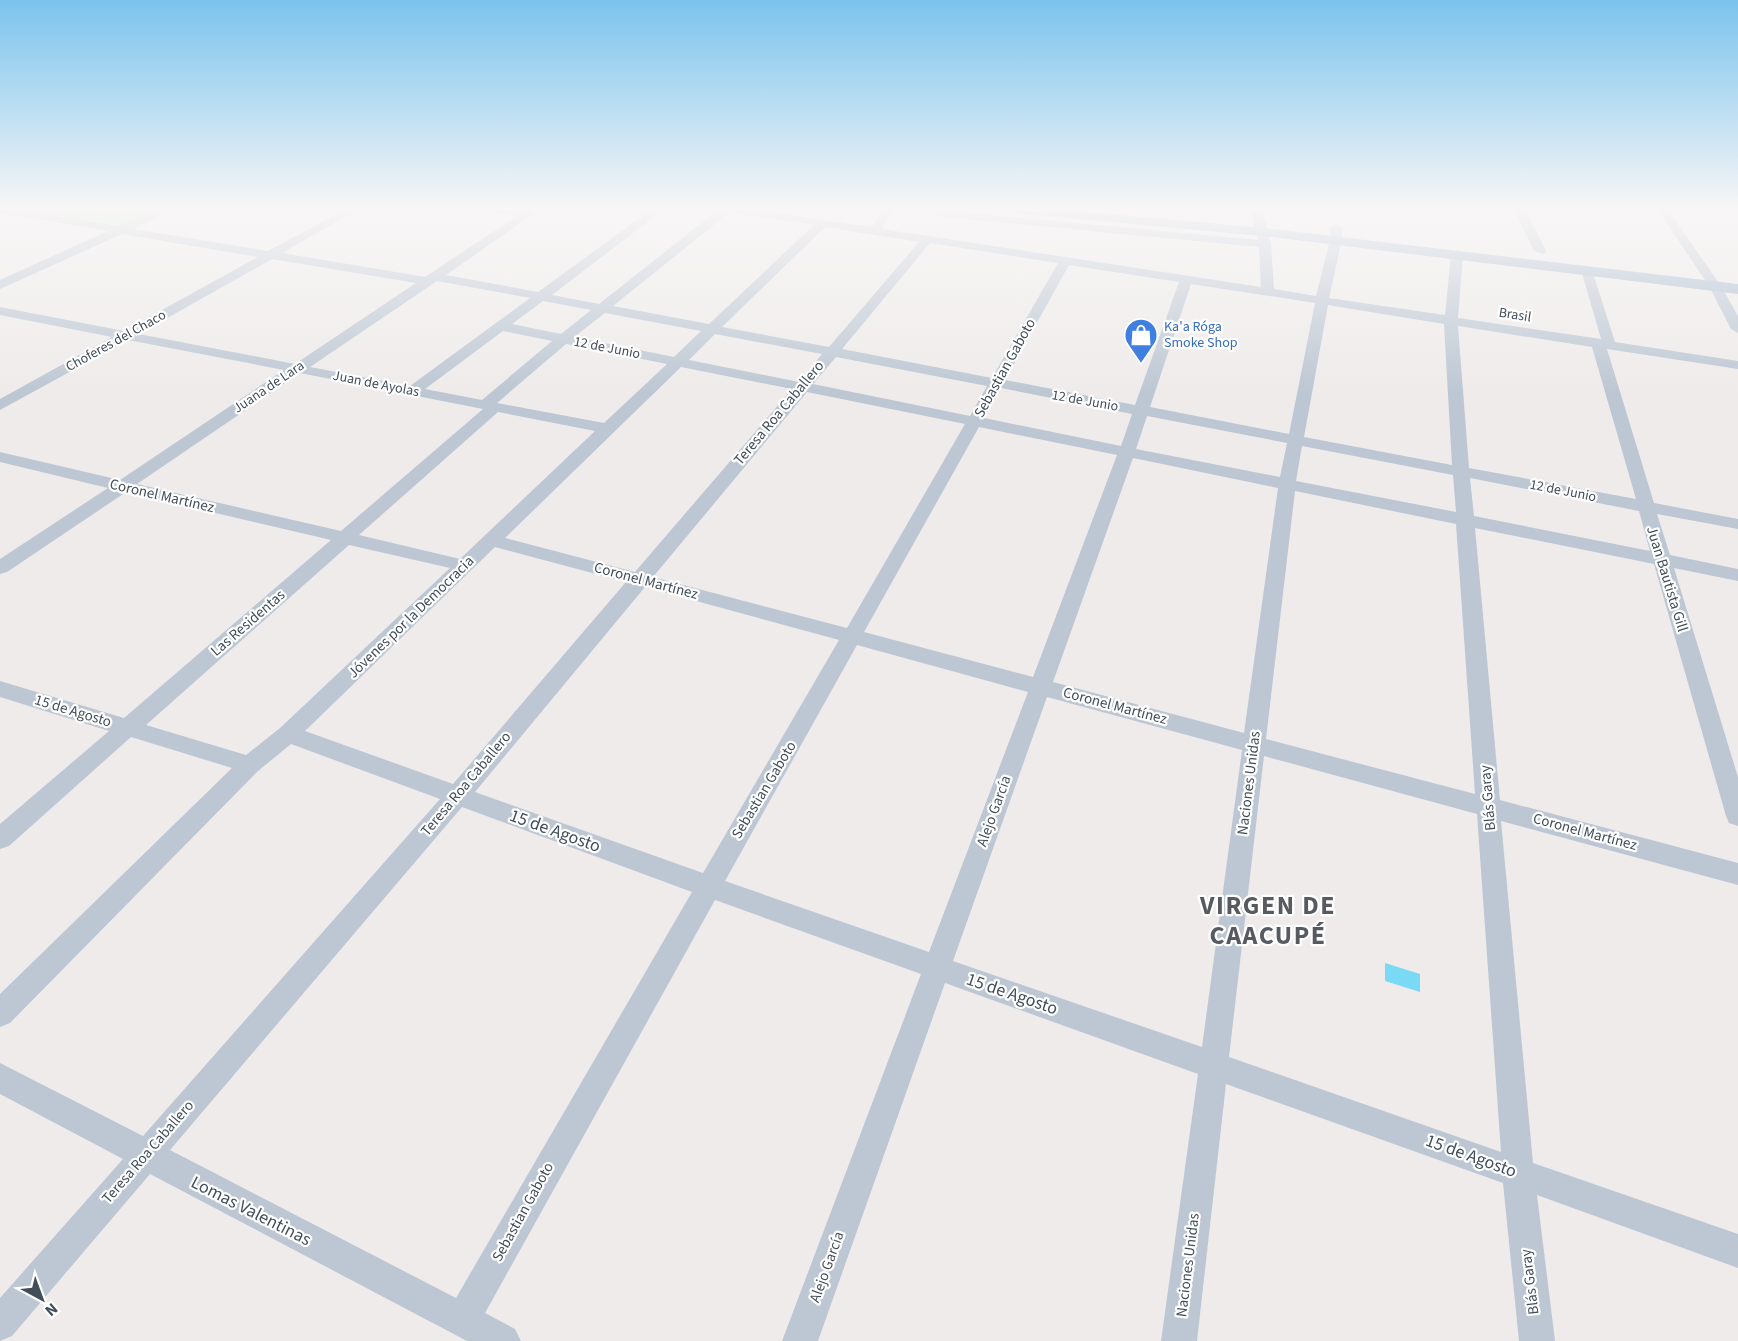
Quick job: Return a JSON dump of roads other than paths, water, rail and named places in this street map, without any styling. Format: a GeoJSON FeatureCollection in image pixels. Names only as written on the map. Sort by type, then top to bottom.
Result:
{"type":"FeatureCollection","features":[{"type":"Feature","properties":{"kind":"main road"},"geometry":{"type":"LineString","coordinates":[[1584,270],[1738,289]]}},
{"type":"Feature","properties":{"kind":"main road"},"geometry":{"type":"LineString","coordinates":[[1691,270],[1738,276]]}},
{"type":"Feature","properties":{"kind":"street"},"geometry":{"type":"LineString","coordinates":[[0,285],[34,270]]}},
{"type":"Feature","properties":{"kind":"street","name":"Choferes del Chaco"},"geometry":{"type":"LineString","coordinates":[[0,405],[245,270]]}},
{"type":"Feature","properties":{"kind":"street","name":"12 de Junio"},"geometry":{"type":"LineString","coordinates":[[364,270],[540,297],[1738,524]]}},
{"type":"Feature","properties":{"kind":"street","name":"Juana de Lara"},"geometry":{"type":"LineString","coordinates":[[0,568],[443,270]]}},
{"type":"Feature","properties":{"kind":"street"},"geometry":{"type":"LineString","coordinates":[[411,392],[577,270]]}},
{"type":"Feature","properties":{"kind":"street","name":"Las Residentas"},"geometry":{"type":"LineString","coordinates":[[0,839],[344,539],[563,339],[648,270]]}},
{"type":"Feature","properties":{"kind":"street","name":"Jóvenes por la Democracia"},"geometry":{"type":"LineString","coordinates":[[0,1013],[250,765],[288,734],[610,429],[774,270]]}},
{"type":"Feature","properties":{"kind":"street","name":"Teresa Roa Caballero"},"geometry":{"type":"LineString","coordinates":[[0,1324],[457,796],[900,270]]}},
{"type":"Feature","properties":{"kind":"street","name":"Sebastian Gaboto"},"geometry":{"type":"LineString","coordinates":[[462,1320],[706,886],[854,637],[1061,270]]}},
{"type":"Feature","properties":{"kind":"street","name":"Brasil"},"geometry":{"type":"LineString","coordinates":[[1127,270],[1738,365]]}},
{"type":"Feature","properties":{"kind":"street"},"geometry":{"type":"LineString","coordinates":[[1265,270],[1268,291]]}},
{"type":"Feature","properties":{"kind":"street","name":"Naciones Unidas"},"geometry":{"type":"LineString","coordinates":[[1179,1341],[1287,484],[1328,270]]}},
{"type":"Feature","properties":{"kind":"street","name":"Blás Garay"},"geometry":{"type":"LineString","coordinates":[[1456,270],[1451,320],[1461,471],[1518,1173],[1537,1341]]}},
{"type":"Feature","properties":{"kind":"street","name":"Juan Bautista Gill"},"geometry":{"type":"LineString","coordinates":[[1587,270],[1644,506],[1738,816]]}},
{"type":"Feature","properties":{"kind":"street"},"geometry":{"type":"LineString","coordinates":[[1703,271],[1715,286],[1738,329]]}},
{"type":"Feature","properties":{"kind":"street","name":"Alejo García"},"geometry":{"type":"LineString","coordinates":[[800,1341],[1127,451],[1186,279]]}},
{"type":"Feature","properties":{"kind":"street","name":"Juan de Ayolas"},"geometry":{"type":"LineString","coordinates":[[0,311],[610,429]]}},
{"type":"Feature","properties":{"kind":"street","name":"12 de Junio"},"geometry":{"type":"LineString","coordinates":[[500,326],[1738,575]]}},
{"type":"Feature","properties":{"kind":"street","name":"Coronel Martínez"},"geometry":{"type":"LineString","coordinates":[[0,457],[465,566]]}},
{"type":"Feature","properties":{"kind":"street","name":"Coronel Martínez"},"geometry":{"type":"LineString","coordinates":[[492,540],[1738,874]]}},
{"type":"Feature","properties":{"kind":"street","name":"15 de Agosto"},"geometry":{"type":"LineString","coordinates":[[0,689],[250,765]]}},
{"type":"Feature","properties":{"kind":"street","name":"15 de Agosto"},"geometry":{"type":"LineString","coordinates":[[288,734],[706,886],[1738,1251]]}},
{"type":"Feature","properties":{"kind":"street","name":"Lomas Valentinas"},"geometry":{"type":"LineString","coordinates":[[0,1078],[144,1156],[503,1341]]}},
{"type":"Feature","properties":{"kind":"water"},"geometry":{"type":"Polygon","coordinates":[[[1385,963],[1420,974],[1420,992],[1385,981],[1385,963]]]}},
{"type":"Feature","properties":{"kind":"place","name":"Ka'a Róga Smoke Shop"},"geometry":{"type":"Point","coordinates":[1141,364]}},
{"type":"Feature","properties":{"kind":"district","name":"VIRGEN DE CAACUPÉ"},"geometry":{"type":"Point","coordinates":[1268,920]}}]}
